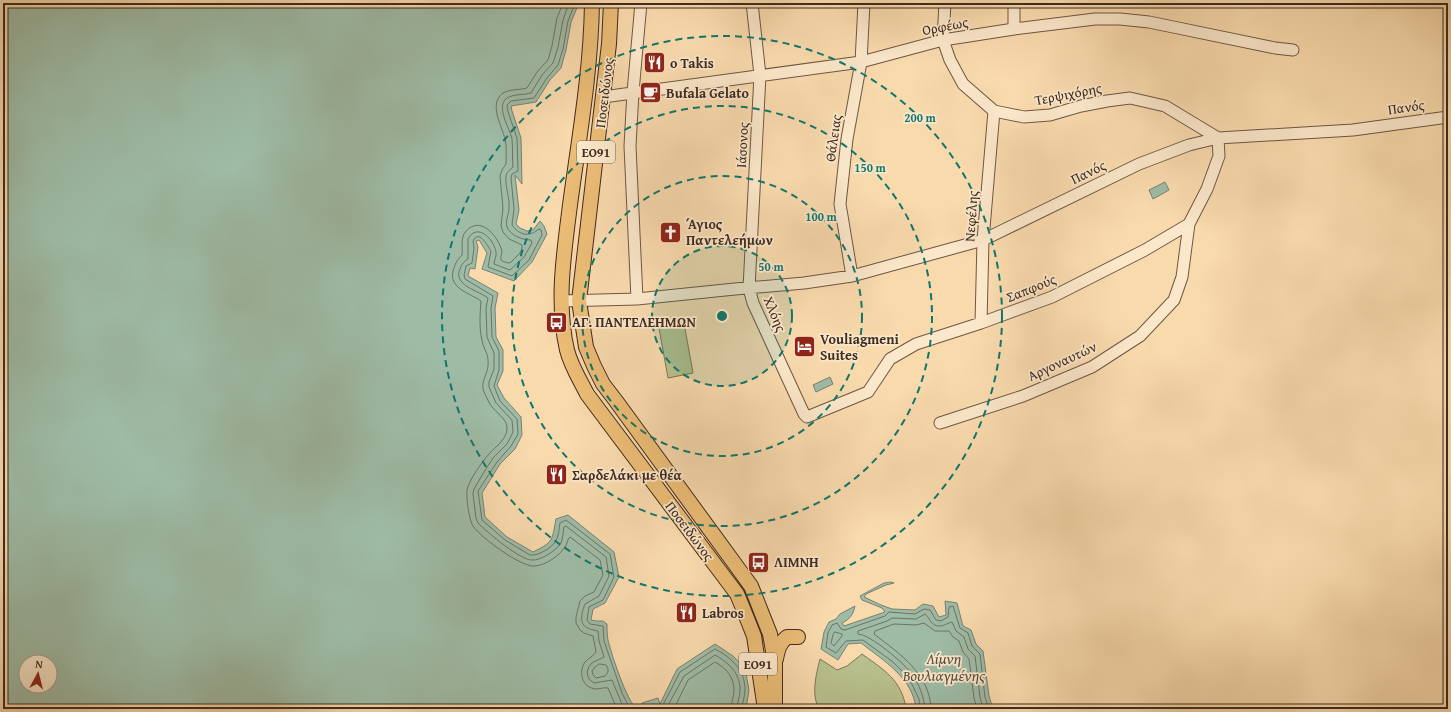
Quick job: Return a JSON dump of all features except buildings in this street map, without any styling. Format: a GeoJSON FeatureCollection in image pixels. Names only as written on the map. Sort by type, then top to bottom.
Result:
{"type":"FeatureCollection","features":[{"type":"Feature","properties":{"kind":"main road","name":"Ποσειδώνος"},"geometry":{"type":"LineString","coordinates":[[592,3],[590,44],[565,244],[561,301],[562,323],[567,351],[576,374],[587,394],[737,594],[754,636],[765,709]]}},
{"type":"Feature","properties":{"kind":"main road","name":"Ποσειδώνος"},"geometry":{"type":"LineString","coordinates":[[611,3],[609,44],[579,301],[586,347],[603,384],[751,586],[770,634],[775,662],[775,709]]}},
{"type":"Feature","properties":{"kind":"main road"},"geometry":{"type":"LineString","coordinates":[[748,619],[764,617]]}},
{"type":"Feature","properties":{"kind":"main road"},"geometry":{"type":"LineString","coordinates":[[775,662],[778,646],[787,637],[798,637]]}},
{"type":"Feature","properties":{"kind":"street"},"geometry":{"type":"LineString","coordinates":[[637,299],[630,146],[641,3]]}},
{"type":"Feature","properties":{"kind":"street","name":"Ιάσονος"},"geometry":{"type":"LineString","coordinates":[[749,288],[760,75],[752,3]]}},
{"type":"Feature","properties":{"kind":"street","name":"Θάλειας"},"geometry":{"type":"LineString","coordinates":[[852,276],[840,204],[847,139],[861,62],[864,3]]}},
{"type":"Feature","properties":{"kind":"street","name":"Τερψιχόρης"},"geometry":{"type":"LineString","coordinates":[[945,3],[943,40],[950,60],[963,84],[994,111],[1024,117],[1050,115],[1081,106],[1130,98],[1165,106],[1218,138]]}},
{"type":"Feature","properties":{"kind":"street"},"geometry":{"type":"LineString","coordinates":[[1014,3],[1014,29]]}},
{"type":"Feature","properties":{"kind":"street","name":"Ορφέως"},"geometry":{"type":"LineString","coordinates":[[603,97],[861,62],[943,40],[1095,19],[1120,19],[1149,22],[1275,48],[1293,50]]}},
{"type":"Feature","properties":{"kind":"street","name":"Νεφέλης"},"geometry":{"type":"LineString","coordinates":[[981,323],[984,240],[994,111]]}},
{"type":"Feature","properties":{"kind":"street","name":"Πανός"},"geometry":{"type":"LineString","coordinates":[[749,288],[804,283],[852,276],[984,240],[1139,164],[1189,145],[1218,138],[1352,130],[1448,117]]}},
{"type":"Feature","properties":{"kind":"street"},"geometry":{"type":"LineString","coordinates":[[1189,224],[1207,189],[1219,156],[1218,138]]}},
{"type":"Feature","properties":{"kind":"street","name":"Σαπφούς"},"geometry":{"type":"LineString","coordinates":[[807,417],[868,392],[890,359],[916,344],[981,323],[1052,297],[1145,250],[1189,224]]}},
{"type":"Feature","properties":{"kind":"street","name":"Αργοναυτών"},"geometry":{"type":"LineString","coordinates":[[940,423],[1023,396],[1092,367],[1140,336],[1174,300],[1182,277],[1189,224]]}},
{"type":"Feature","properties":{"kind":"street"},"geometry":{"type":"LineString","coordinates":[[561,301],[637,299],[749,288]]}},
{"type":"Feature","properties":{"kind":"street","name":"Χλόης"},"geometry":{"type":"LineString","coordinates":[[749,288],[753,303],[804,414],[807,417]]}},
{"type":"Feature","properties":{"kind":"green space"},"geometry":{"type":"Polygon","coordinates":[[[684,323],[693,373],[668,378],[659,328],[684,323]]]}},
{"type":"Feature","properties":{"kind":"green space"},"geometry":{"type":"Polygon","coordinates":[[[862,654],[885,671],[896,683],[901,690],[906,709],[819,709],[815,697],[815,691],[820,659],[837,670],[847,666],[862,654]]]}},
{"type":"Feature","properties":{"kind":"water"},"geometry":{"type":"Polygon","coordinates":[[[3,3],[579,3],[571,22],[561,68],[550,80],[536,102],[511,106],[521,138],[522,184],[515,175],[519,210],[516,224],[520,228],[527,231],[533,230],[540,221],[547,234],[532,262],[514,281],[482,269],[487,253],[479,240],[476,241],[478,247],[475,269],[470,268],[468,276],[498,293],[495,308],[496,337],[503,350],[503,371],[497,385],[504,398],[521,417],[522,435],[515,449],[500,464],[482,493],[485,517],[507,537],[533,552],[545,546],[551,540],[556,519],[568,515],[614,552],[619,577],[605,603],[593,609],[591,620],[603,621],[607,624],[608,640],[616,666],[624,688],[633,705],[637,709],[3,709],[3,3]]]}},
{"type":"Feature","properties":{"kind":"water"},"geometry":{"type":"Polygon","coordinates":[[[1165,182],[1169,190],[1153,199],[1149,190],[1165,182]]]}},
{"type":"Feature","properties":{"kind":"water"},"geometry":{"type":"Polygon","coordinates":[[[830,377],[833,384],[816,392],[813,385],[830,377]]]}},
{"type":"Feature","properties":{"kind":"water","name":"Λίμνη Βουλιαγμένης"},"geometry":{"type":"Polygon","coordinates":[[[884,583],[894,583],[866,594],[864,597],[892,609],[915,610],[923,604],[933,606],[939,617],[946,615],[945,601],[957,603],[963,626],[971,630],[976,644],[983,651],[989,696],[993,709],[916,709],[914,698],[903,679],[888,664],[861,643],[848,644],[838,660],[821,649],[824,632],[829,622],[836,619],[840,614],[855,606],[851,616],[842,623],[844,626],[885,612],[882,608],[862,600],[860,596],[884,583]]]}},
{"type":"Feature","properties":{"kind":"water"},"geometry":{"type":"Polygon","coordinates":[[[715,644],[733,656],[745,668],[749,690],[746,709],[637,709],[642,703],[658,698],[660,704],[677,669],[715,644]]]}},
{"type":"Feature","properties":{"kind":"place","name":"o Takis"},"geometry":{"type":"Point","coordinates":[654,63]}},
{"type":"Feature","properties":{"kind":"place","name":"Bufala Gelato"},"geometry":{"type":"Point","coordinates":[651,93]}},
{"type":"Feature","properties":{"kind":"place","name":"Άγιος Παντελεήμων"},"geometry":{"type":"Point","coordinates":[671,232]}},
{"type":"Feature","properties":{"kind":"place","name":"ΑΓ. ΠΑΝΤΕΛΕΗΜΩΝ"},"geometry":{"type":"Point","coordinates":[557,322]}},
{"type":"Feature","properties":{"kind":"place","name":"Vouliagmeni Suites"},"geometry":{"type":"Point","coordinates":[804,347]}},
{"type":"Feature","properties":{"kind":"place","name":"Σαρδελάκι με θέα"},"geometry":{"type":"Point","coordinates":[557,475]}},
{"type":"Feature","properties":{"kind":"place","name":"ΛΙΜΝΗ"},"geometry":{"type":"Point","coordinates":[758,562]}},
{"type":"Feature","properties":{"kind":"place","name":"Labros"},"geometry":{"type":"Point","coordinates":[686,613]}}]}
